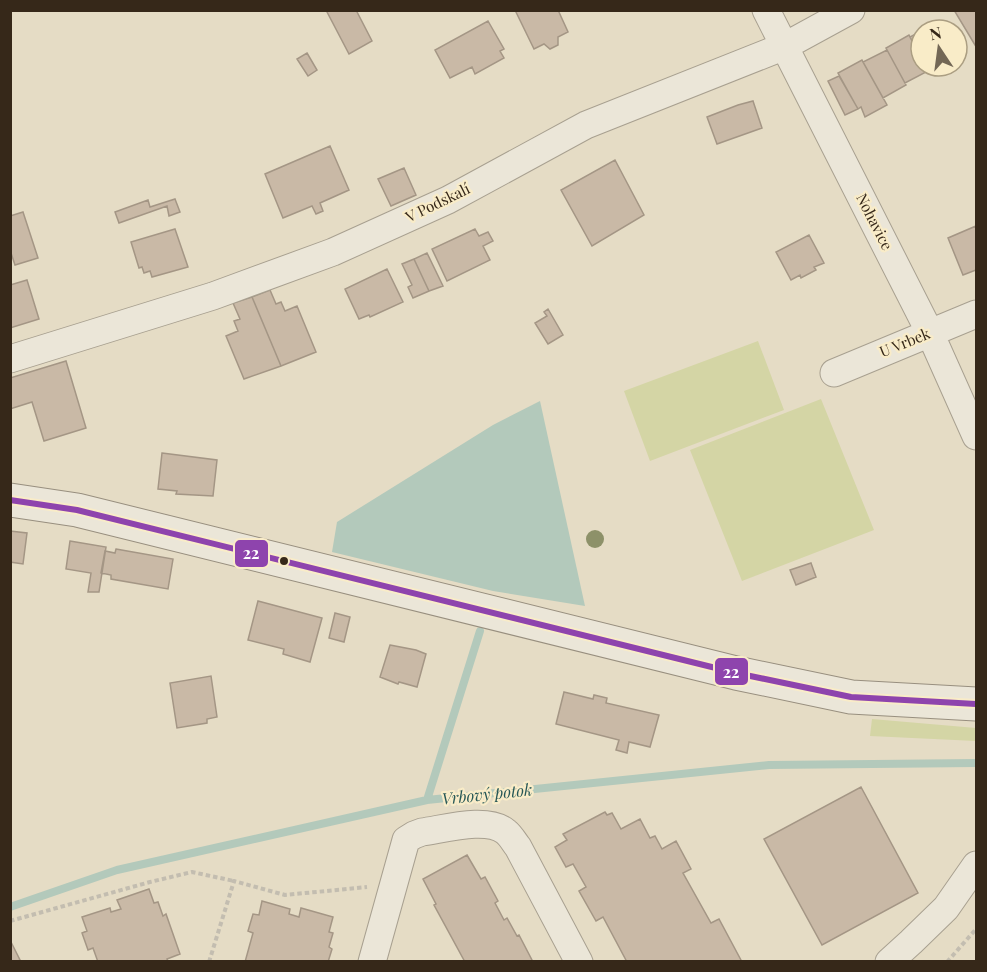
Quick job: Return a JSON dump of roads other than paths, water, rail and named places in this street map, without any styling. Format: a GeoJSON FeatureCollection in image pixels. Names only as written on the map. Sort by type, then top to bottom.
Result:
{"type":"FeatureCollection","features":[{"type":"Feature","properties":{"kind":"street","name":"Nohavice"},"geometry":{"type":"LineString","coordinates":[[766,10],[930,333],[976,436]]}},
{"type":"Feature","properties":{"kind":"street","name":"V Podskalí"},"geometry":{"type":"LineString","coordinates":[[10,359],[213,296],[333,252],[448,200],[586,125],[785,46],[851,10]]}},
{"type":"Feature","properties":{"kind":"street","name":"U Vrbek"},"geometry":{"type":"LineString","coordinates":[[834,373],[976,314]]}},
{"type":"Feature","properties":{"kind":"street"},"geometry":{"type":"LineString","coordinates":[[10,500],[77,510],[736,673],[851,697],[976,704]]}},
{"type":"Feature","properties":{"kind":"street"},"geometry":{"type":"LineString","coordinates":[[372,962],[404,844],[414,834],[479,824],[495,825],[506,832],[518,847],[579,962]]}},
{"type":"Feature","properties":{"kind":"street"},"geometry":{"type":"LineString","coordinates":[[889,962],[946,908],[976,865]]}},
{"type":"Feature","properties":{"kind":"waterway"},"geometry":{"type":"LineString","coordinates":[[427,800],[480,631]]}},
{"type":"Feature","properties":{"kind":"waterway","name":"Vrbový potok"},"geometry":{"type":"LineString","coordinates":[[10,907],[117,870],[427,800],[769,765],[976,763]]}}]}
